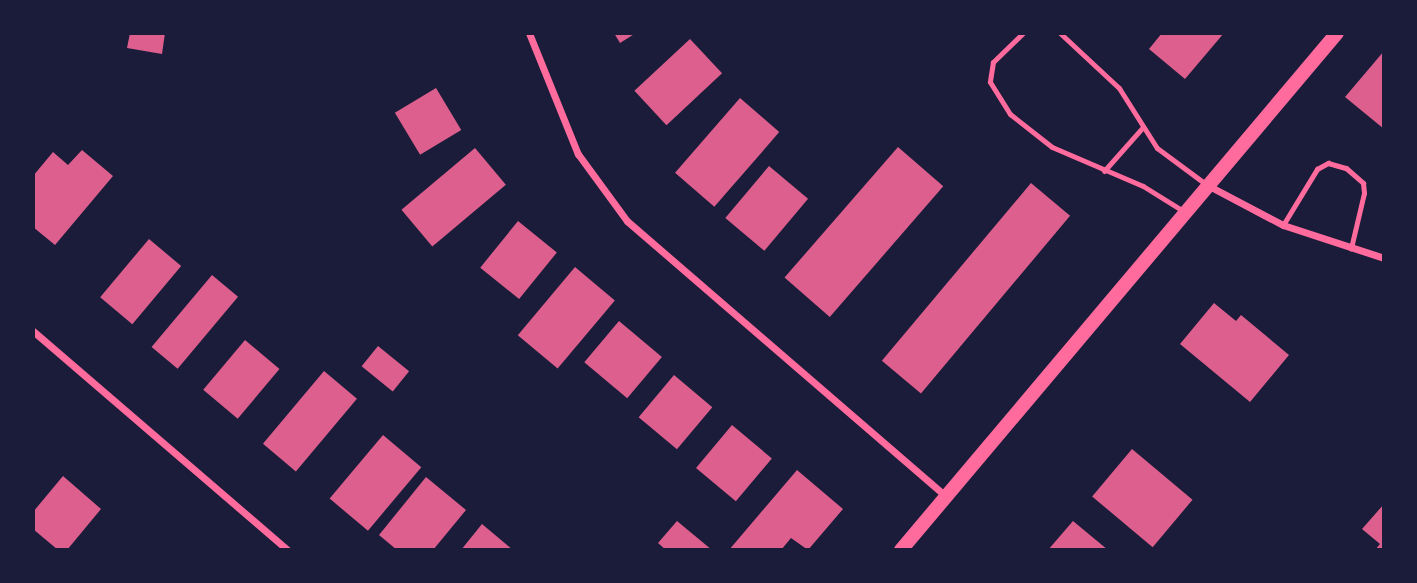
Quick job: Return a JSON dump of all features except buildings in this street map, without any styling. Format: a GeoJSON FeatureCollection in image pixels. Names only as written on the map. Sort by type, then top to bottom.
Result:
{"type":"FeatureCollection","features":[{"type":"Feature","properties":{"kind":"main road"},"geometry":{"type":"LineString","coordinates":[[901,550],[1337,33]]}},
{"type":"Feature","properties":{"kind":"street"},"geometry":{"type":"LineString","coordinates":[[529,33],[578,153],[626,220],[946,496]]}},
{"type":"Feature","properties":{"kind":"street"},"geometry":{"type":"LineString","coordinates":[[1209,186],[1283,225],[1384,258]]}},
{"type":"Feature","properties":{"kind":"street"},"geometry":{"type":"LineString","coordinates":[[33,331],[288,550]]}},
{"type":"Feature","properties":{"kind":"lane"},"geometry":{"type":"LineString","coordinates":[[1023,33],[993,62],[996,95],[1052,147],[1185,212]]}},
{"type":"Feature","properties":{"kind":"lane"},"geometry":{"type":"LineString","coordinates":[[1060,33],[1119,88],[1157,148],[1209,186]]}},
{"type":"Feature","properties":{"kind":"lane"},"geometry":{"type":"LineString","coordinates":[[1104,171],[1142,128]]}},
{"type":"Feature","properties":{"kind":"lane"},"geometry":{"type":"LineString","coordinates":[[1283,225],[1317,169],[1328,163],[1346,168],[1363,183],[1364,193],[1351,248]]}}]}
